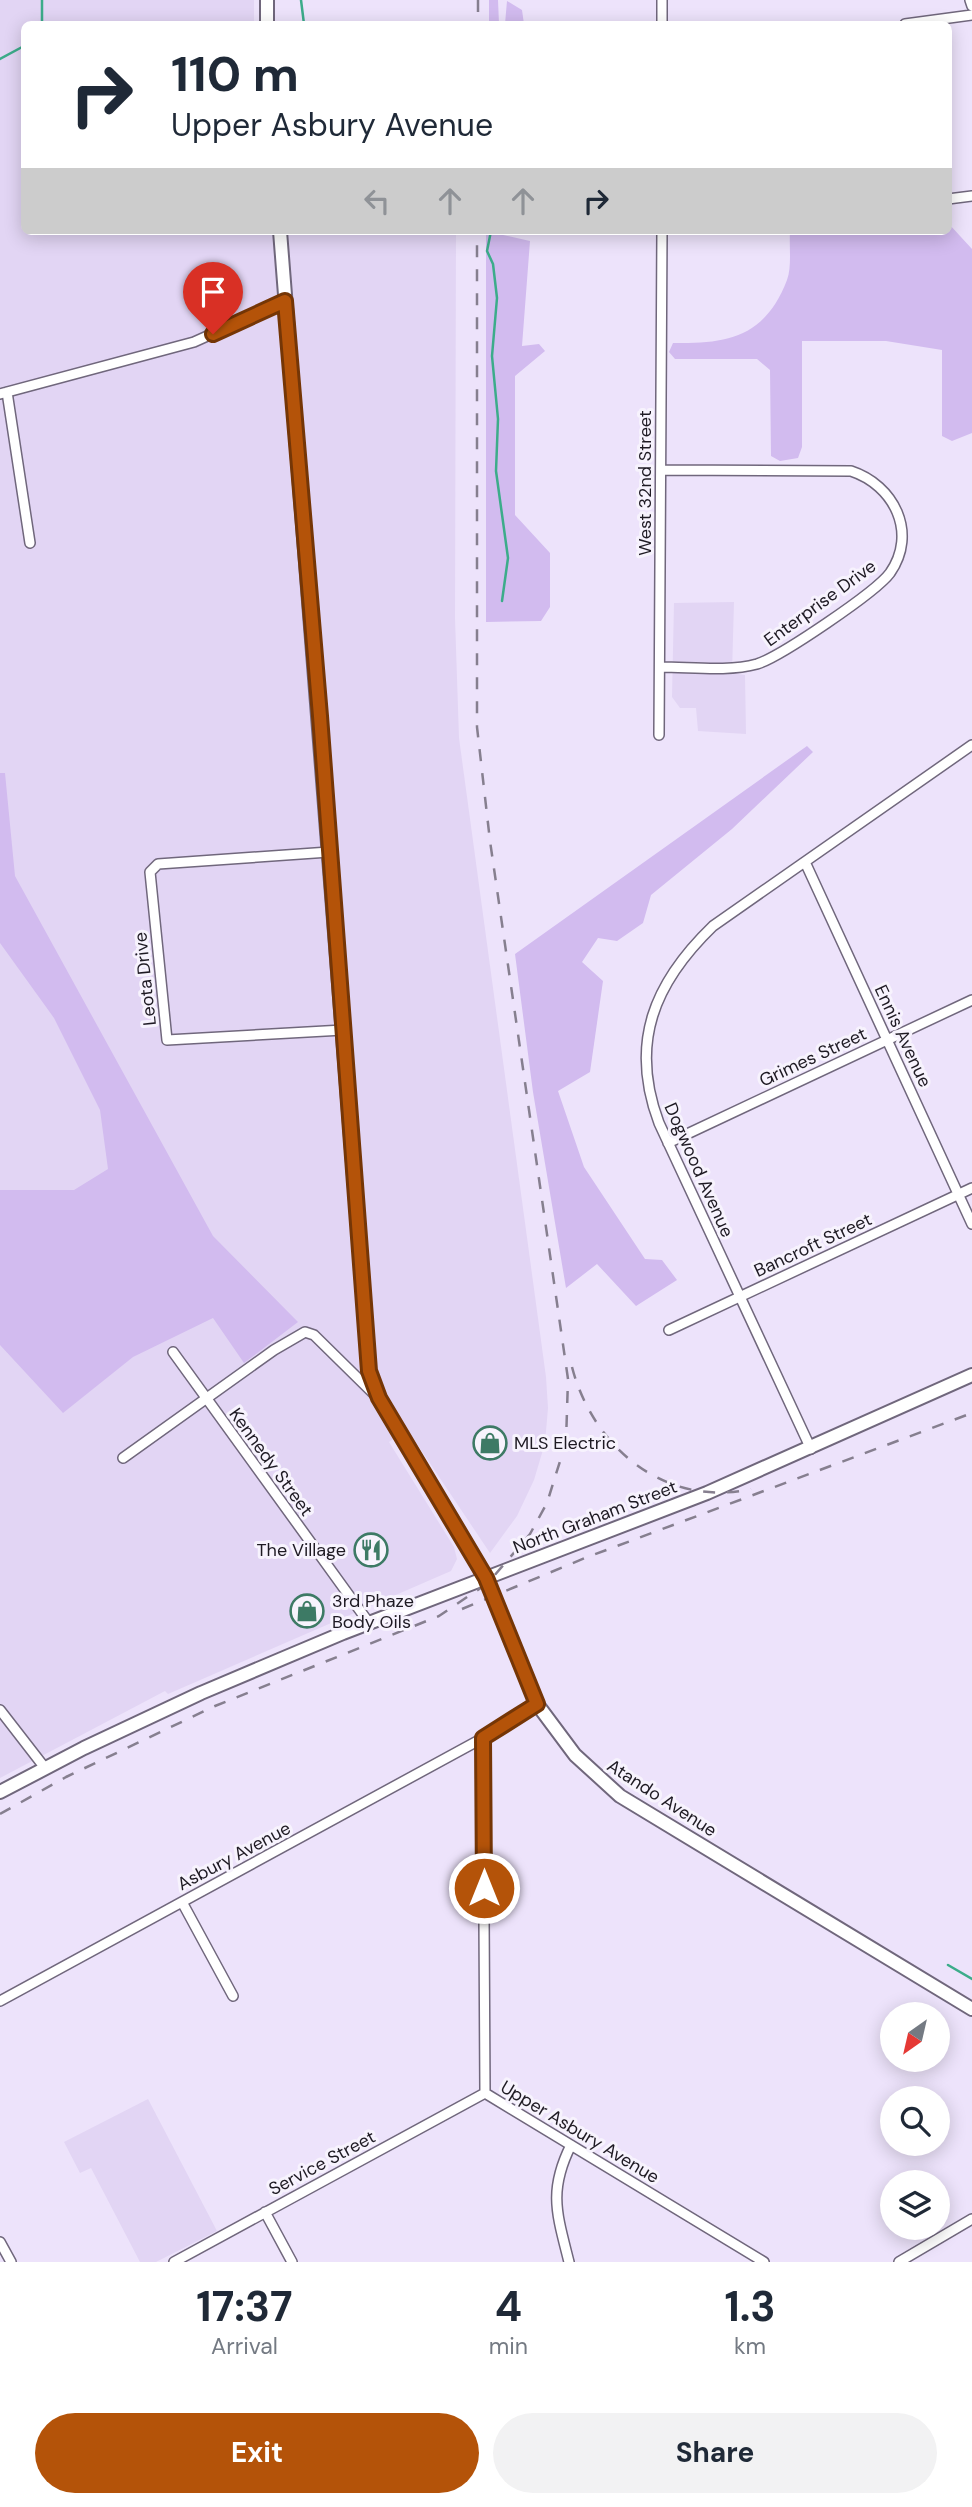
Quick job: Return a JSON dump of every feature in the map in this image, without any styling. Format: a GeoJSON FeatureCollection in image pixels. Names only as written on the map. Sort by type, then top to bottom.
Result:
{"type":"FeatureCollection","features":[{"type":"Feature","properties":{"kind":"main road"},"geometry":{"type":"LineString","coordinates":[[267,0],[267,21]]}},
{"type":"Feature","properties":{"kind":"main road","name":"Atando Avenue"},"geometry":{"type":"LineString","coordinates":[[280,235],[369,1371],[379,1398],[486,1578],[537,1704],[575,1755],[620,1796],[972,2009]]}},
{"type":"Feature","properties":{"kind":"main road","name":"North Graham Street"},"geometry":{"type":"LineString","coordinates":[[0,1792],[201,1693],[369,1623],[707,1493],[811,1449],[972,1375]]}},
{"type":"Feature","properties":{"kind":"street"},"geometry":{"type":"LineString","coordinates":[[662,0],[662,21]]}},
{"type":"Feature","properties":{"kind":"street"},"geometry":{"type":"LineString","coordinates":[[971,0],[972,6]]}},
{"type":"Feature","properties":{"kind":"street"},"geometry":{"type":"LineString","coordinates":[[930,21],[972,16]]}},
{"type":"Feature","properties":{"kind":"street"},"geometry":{"type":"LineString","coordinates":[[952,198],[972,196]]}},
{"type":"Feature","properties":{"kind":"street","name":"West 32nd Street"},"geometry":{"type":"LineString","coordinates":[[659,736],[662,235]]}},
{"type":"Feature","properties":{"kind":"street"},"geometry":{"type":"LineString","coordinates":[[30,543],[4,393],[194,342],[285,301]]}},
{"type":"Feature","properties":{"kind":"street","name":"Enterprise Drive"},"geometry":{"type":"LineString","coordinates":[[660,470],[851,471],[872,480],[891,499],[899,515],[902,539],[894,566],[879,584],[767,660],[744,666],[661,667]]}},
{"type":"Feature","properties":{"kind":"street","name":"Dogwood Avenue"},"geometry":{"type":"LineString","coordinates":[[811,1449],[652,1104],[645,1064],[647,1037],[656,1004],[678,964],[697,942],[723,919],[972,745]]}},
{"type":"Feature","properties":{"kind":"street","name":"Leota Drive"},"geometry":{"type":"LineString","coordinates":[[330,852],[152,867],[151,879],[167,1040],[343,1030]]}},
{"type":"Feature","properties":{"kind":"street","name":"Ennis Avenue"},"geometry":{"type":"LineString","coordinates":[[805,862],[972,1224]]}},
{"type":"Feature","properties":{"kind":"street","name":"Grimes Street"},"geometry":{"type":"LineString","coordinates":[[668,1143],[972,1000]]}},
{"type":"Feature","properties":{"kind":"street","name":"Bancroft Street"},"geometry":{"type":"LineString","coordinates":[[669,1330],[972,1188]]}},
{"type":"Feature","properties":{"kind":"street"},"geometry":{"type":"LineString","coordinates":[[123,1458],[304,1332],[314,1335],[379,1398]]}},
{"type":"Feature","properties":{"kind":"street","name":"Kennedy Street"},"geometry":{"type":"LineString","coordinates":[[173,1352],[369,1623]]}},
{"type":"Feature","properties":{"kind":"street"},"geometry":{"type":"LineString","coordinates":[[483,1738],[537,1704]]}},
{"type":"Feature","properties":{"kind":"street"},"geometry":{"type":"LineString","coordinates":[[0,1710],[45,1768]]}},
{"type":"Feature","properties":{"kind":"street","name":"Asbury Avenue"},"geometry":{"type":"LineString","coordinates":[[0,2001],[483,1738]]}},
{"type":"Feature","properties":{"kind":"street","name":"Upper Asbury Avenue"},"geometry":{"type":"LineString","coordinates":[[483,1738],[485,2093],[764,2262]]}},
{"type":"Feature","properties":{"kind":"street"},"geometry":{"type":"LineString","coordinates":[[182,1902],[233,1996]]}},
{"type":"Feature","properties":{"kind":"street","name":"Service Street"},"geometry":{"type":"LineString","coordinates":[[174,2262],[485,2093]]}},
{"type":"Feature","properties":{"kind":"street"},"geometry":{"type":"LineString","coordinates":[[569,2262],[555,2194],[559,2171],[571,2145]]}},
{"type":"Feature","properties":{"kind":"street"},"geometry":{"type":"LineString","coordinates":[[265,2212],[292,2262]]}},
{"type":"Feature","properties":{"kind":"street"},"geometry":{"type":"LineString","coordinates":[[900,2262],[972,2219]]}},
{"type":"Feature","properties":{"kind":"street"},"geometry":{"type":"LineString","coordinates":[[0,2242],[11,2262]]}},
{"type":"Feature","properties":{"kind":"shaded area"},"geometry":{"type":"Polygon","coordinates":[[[0,0],[254,0],[254,21],[21,21],[21,235],[456,235],[455,618],[459,738],[546,1377],[548,1408],[545,1443],[534,1480],[517,1516],[490,1553],[407,1429],[389,1442],[454,1547],[457,1559],[451,1571],[168,1694],[165,1691],[0,1778],[0,0]]]}},
{"type":"Feature","properties":{"kind":"shaded area"},"geometry":{"type":"Polygon","coordinates":[[[489,0],[498,0],[499,21],[489,21],[489,0]]]}},
{"type":"Feature","properties":{"kind":"shaded area"},"geometry":{"type":"Polygon","coordinates":[[[507,1],[522,10],[524,21],[505,21],[507,1]]]}},
{"type":"Feature","properties":{"kind":"shaded area"},"geometry":{"type":"Polygon","coordinates":[[[952,227],[972,249],[972,433],[952,441],[942,436],[942,350],[886,341],[802,341],[802,447],[798,458],[780,461],[771,456],[770,370],[757,359],[675,359],[669,352],[673,343],[727,339],[756,325],[778,299],[789,275],[790,235],[952,235],[952,227]]]}},
{"type":"Feature","properties":{"kind":"shaded area"},"geometry":{"type":"Polygon","coordinates":[[[486,235],[503,235],[530,241],[522,346],[539,344],[545,351],[515,376],[515,515],[550,553],[550,607],[541,621],[486,622],[486,235]]]}},
{"type":"Feature","properties":{"kind":"shaded area"},"geometry":{"type":"Polygon","coordinates":[[[734,602],[732,673],[745,675],[746,734],[698,731],[696,708],[680,708],[672,697],[674,603],[734,602]]]}},
{"type":"Feature","properties":{"kind":"shaded area"},"geometry":{"type":"Polygon","coordinates":[[[807,746],[813,752],[732,829],[651,895],[643,923],[617,941],[598,938],[582,962],[603,981],[590,1072],[558,1091],[584,1167],[645,1259],[662,1260],[677,1280],[636,1306],[597,1264],[566,1288],[533,1092],[515,954],[807,746]]]}},
{"type":"Feature","properties":{"kind":"shaded area"},"geometry":{"type":"Polygon","coordinates":[[[0,773],[5,773],[15,876],[213,1236],[298,1322],[244,1363],[213,1318],[133,1357],[63,1413],[0,1345],[0,1190],[74,1190],[108,1169],[100,1110],[54,1018],[0,943],[0,773]]]}},
{"type":"Feature","properties":{"kind":"shaded area"},"geometry":{"type":"Polygon","coordinates":[[[148,2099],[217,2231],[156,2262],[140,2262],[91,2168],[80,2173],[64,2142],[148,2099]]]}},
{"type":"Feature","properties":{"kind":"waterway"},"geometry":{"type":"LineString","coordinates":[[42,0],[42,21]]}},
{"type":"Feature","properties":{"kind":"waterway"},"geometry":{"type":"LineString","coordinates":[[301,0],[304,21]]}},
{"type":"Feature","properties":{"kind":"waterway"},"geometry":{"type":"LineString","coordinates":[[0,59],[21,48]]}},
{"type":"Feature","properties":{"kind":"waterway"},"geometry":{"type":"LineString","coordinates":[[490,235],[487,251],[493,264],[497,298],[492,356],[498,419],[496,471],[508,558],[502,601]]}},
{"type":"Feature","properties":{"kind":"waterway"},"geometry":{"type":"LineString","coordinates":[[948,1965],[972,1979]]}},
{"type":"Feature","properties":{"kind":"railway"},"geometry":{"type":"LineString","coordinates":[[478,0],[478,21]]}},
{"type":"Feature","properties":{"kind":"railway"},"geometry":{"type":"LineString","coordinates":[[0,1814],[66,1777],[215,1706],[439,1616],[488,1583],[530,1534],[547,1503],[566,1442],[568,1379],[490,841],[477,727],[477,235]]}},
{"type":"Feature","properties":{"kind":"railway"},"geometry":{"type":"LineString","coordinates":[[572,1367],[582,1396],[597,1423],[615,1446],[638,1466],[663,1480],[690,1489],[720,1493],[751,1489]]}},
{"type":"Feature","properties":{"kind":"railway"},"geometry":{"type":"LineString","coordinates":[[462,1609],[585,1558],[972,1413]]}},
{"type":"Feature","properties":{"kind":"place","name":"MLS Electric"},"geometry":{"type":"Point","coordinates":[490,1443]}},
{"type":"Feature","properties":{"kind":"place","name":"The Village"},"geometry":{"type":"Point","coordinates":[371,1550]}},
{"type":"Feature","properties":{"kind":"place","name":"3rd Phaze Body Oils"},"geometry":{"type":"Point","coordinates":[307,1611]}},
{"type":"Feature","properties":{"kind":"route"},"geometry":{"type":"LineString","coordinates":[[213,334],[270,305],[285,301],[296,457],[320,716],[369,1371],[379,1398],[486,1578],[537,1704],[483,1738],[484,1888]]}}]}
